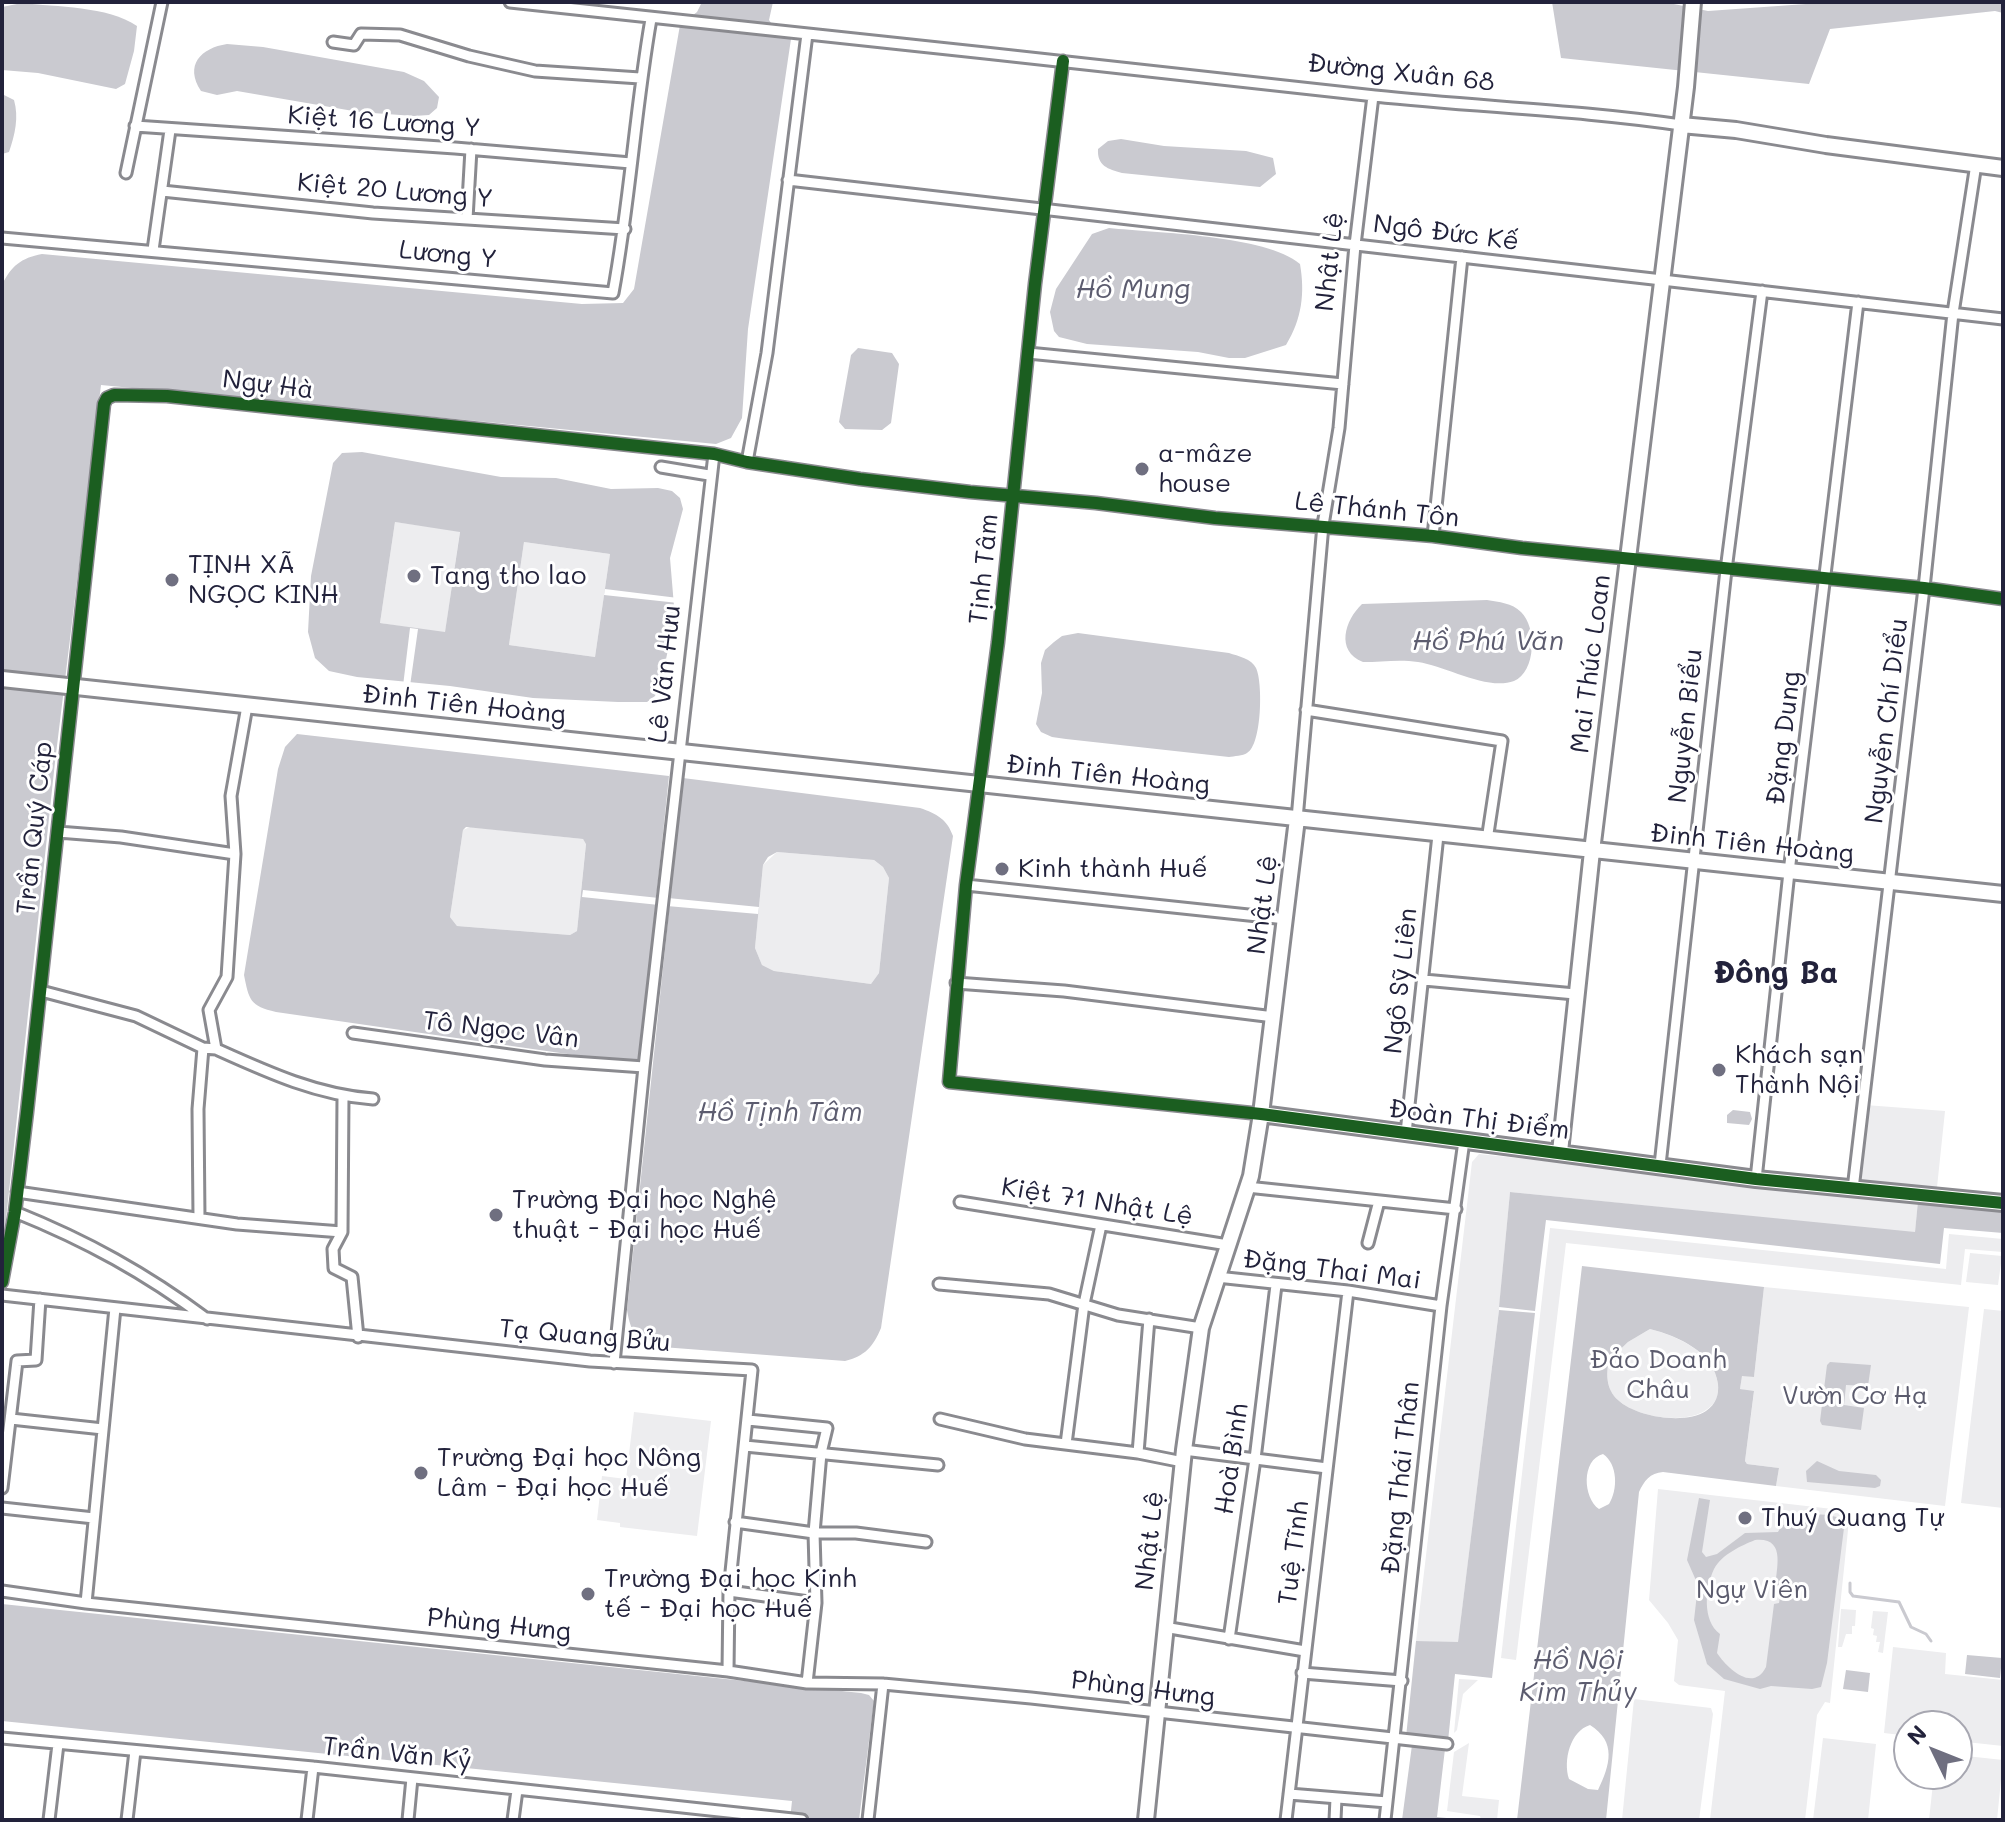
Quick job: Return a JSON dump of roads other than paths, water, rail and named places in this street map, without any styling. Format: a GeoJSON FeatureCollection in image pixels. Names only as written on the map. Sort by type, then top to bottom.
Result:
{"type":"FeatureCollection","features":[{"type":"Feature","properties":{"kind":"street"},"geometry":{"type":"LineString","coordinates":[[126,173],[162,2]]}},
{"type":"Feature","properties":{"kind":"street"},"geometry":{"type":"LineString","coordinates":[[510,2],[651,19]]}},
{"type":"Feature","properties":{"kind":"street","name":"Mai Thúc Loan"},"geometry":{"type":"LineString","coordinates":[[1560,1152],[1575,994],[1686,87],[1693,2]]}},
{"type":"Feature","properties":{"kind":"street","name":"Đường Xuân 68"},"geometry":{"type":"LineString","coordinates":[[651,19],[1373,96],[1618,116],[2003,168]]}},
{"type":"Feature","properties":{"kind":"street","name":"Lương Y"},"geometry":{"type":"LineString","coordinates":[[2,238],[613,293],[625,229],[640,78],[651,19]]}},
{"type":"Feature","properties":{"kind":"street"},"geometry":{"type":"LineString","coordinates":[[333,42],[354,45],[361,34],[400,35],[469,56],[535,71],[640,78]]}},
{"type":"Feature","properties":{"kind":"street"},"geometry":{"type":"LineString","coordinates":[[714,454],[747,462],[767,353],[807,34]]}},
{"type":"Feature","properties":{"kind":"street","name":"Tịnh Tâm"},"geometry":{"type":"LineString","coordinates":[[949,1082],[977,785],[998,642],[1043,209],[1063,61]]}},
{"type":"Feature","properties":{"kind":"street","name":"Nhật Lệ"},"geometry":{"type":"LineString","coordinates":[[1146,1820],[1183,1456],[1201,1328],[1247,1187],[1274,1017],[1297,819],[1323,525],[1339,428],[1355,245],[1373,96]]}},
{"type":"Feature","properties":{"kind":"street","name":"Kiệt 16 Lương Y"},"geometry":{"type":"LineString","coordinates":[[135,126],[631,163]]}},
{"type":"Feature","properties":{"kind":"street"},"geometry":{"type":"LineString","coordinates":[[153,250],[170,130]]}},
{"type":"Feature","properties":{"kind":"street"},"geometry":{"type":"LineString","coordinates":[[467,219],[471,149]]}},
{"type":"Feature","properties":{"kind":"street","name":"Nguyễn Chí Diểu"},"geometry":{"type":"LineString","coordinates":[[1853,1189],[1953,313],[1976,164]]}},
{"type":"Feature","properties":{"kind":"street","name":"Ngô Đức Kế"},"geometry":{"type":"LineString","coordinates":[[788,180],[2003,319]]}},
{"type":"Feature","properties":{"kind":"street","name":"Kiệt 20 Lương Y"},"geometry":{"type":"LineString","coordinates":[[162,191],[373,213],[625,229]]}},
{"type":"Feature","properties":{"kind":"street"},"geometry":{"type":"LineString","coordinates":[[1433,536],[1462,257]]}},
{"type":"Feature","properties":{"kind":"street","name":"Nguyễn Biểu"},"geometry":{"type":"LineString","coordinates":[[1660,1165],[1726,570],[1762,291]]}},
{"type":"Feature","properties":{"kind":"street","name":"Đặng Dung"},"geometry":{"type":"LineString","coordinates":[[1756,1179],[1789,872],[1858,302]]}},
{"type":"Feature","properties":{"kind":"street"},"geometry":{"type":"LineString","coordinates":[[1028,353],[1343,384]]}},
{"type":"Feature","properties":{"kind":"street","name":"Ngự Hà"},"geometry":{"type":"LineString","coordinates":[[68,686],[98,474],[104,404],[107,398],[114,395],[167,396],[714,454]]}},
{"type":"Feature","properties":{"kind":"street","name":"Lê Văn Hưu"},"geometry":{"type":"LineString","coordinates":[[614,1363],[709,475],[714,454]]}},
{"type":"Feature","properties":{"kind":"street","name":"Lê Thánh Tôn"},"geometry":{"type":"LineString","coordinates":[[747,462],[860,479],[1215,518],[1433,536],[2003,599]]}},
{"type":"Feature","properties":{"kind":"street"},"geometry":{"type":"LineString","coordinates":[[661,467],[709,475]]}},
{"type":"Feature","properties":{"kind":"street","name":"Đinh Tiên Hoàng"},"geometry":{"type":"LineString","coordinates":[[2,679],[2003,894]]}},
{"type":"Feature","properties":{"kind":"street","name":"Trần Quý Cáp"},"geometry":{"type":"LineString","coordinates":[[2,1282],[15,1212],[41,991],[58,832],[68,686]]}},
{"type":"Feature","properties":{"kind":"street"},"geometry":{"type":"LineString","coordinates":[[216,1049],[209,1010],[227,977],[235,854],[231,796],[247,706]]}},
{"type":"Feature","properties":{"kind":"street"},"geometry":{"type":"LineString","coordinates":[[1306,710],[1502,741],[1487,840]]}},
{"type":"Feature","properties":{"kind":"street"},"geometry":{"type":"LineString","coordinates":[[58,832],[121,837],[235,854]]}},
{"type":"Feature","properties":{"kind":"street","name":"Ngô Sỹ Liên"},"geometry":{"type":"LineString","coordinates":[[1406,1133],[1438,835]]}},
{"type":"Feature","properties":{"kind":"street"},"geometry":{"type":"LineString","coordinates":[[966,885],[1286,919]]}},
{"type":"Feature","properties":{"kind":"street"},"geometry":{"type":"LineString","coordinates":[[1424,980],[1575,994]]}},
{"type":"Feature","properties":{"kind":"street"},"geometry":{"type":"LineString","coordinates":[[956,983],[1064,991],[1274,1017]]}},
{"type":"Feature","properties":{"kind":"street"},"geometry":{"type":"LineString","coordinates":[[41,991],[136,1016],[203,1048],[216,1049],[290,1081],[343,1097],[373,1099]]}},
{"type":"Feature","properties":{"kind":"street","name":"Tô Ngọc Vân"},"geometry":{"type":"LineString","coordinates":[[353,1033],[545,1060],[644,1067]]}},
{"type":"Feature","properties":{"kind":"street"},"geometry":{"type":"LineString","coordinates":[[199,1218],[198,1109],[203,1048]]}},
{"type":"Feature","properties":{"kind":"street","name":"Đoàn Thị Điểm"},"geometry":{"type":"LineString","coordinates":[[949,1082],[1261,1114],[1756,1179],[2003,1203]]}},
{"type":"Feature","properties":{"kind":"street"},"geometry":{"type":"LineString","coordinates":[[343,1097],[342,1232],[333,1249],[334,1268],[352,1277],[358,1337]]}},
{"type":"Feature","properties":{"kind":"street","name":"Đặng Thái Thân"},"geometry":{"type":"LineString","coordinates":[[1385,1820],[1441,1306],[1464,1141]]}},
{"type":"Feature","properties":{"kind":"street"},"geometry":{"type":"LineString","coordinates":[[1247,1187],[1456,1209]]}},
{"type":"Feature","properties":{"kind":"street"},"geometry":{"type":"LineString","coordinates":[[17,1192],[199,1218],[342,1232]]}},
{"type":"Feature","properties":{"kind":"street"},"geometry":{"type":"LineString","coordinates":[[1368,1243],[1379,1201]]}},
{"type":"Feature","properties":{"kind":"street","name":"Kiệt 71 Nhật Lệ"},"geometry":{"type":"LineString","coordinates":[[960,1202],[1228,1245]]}},
{"type":"Feature","properties":{"kind":"street"},"geometry":{"type":"LineString","coordinates":[[15,1212],[66,1232],[140,1272],[210,1321]]}},
{"type":"Feature","properties":{"kind":"street"},"geometry":{"type":"LineString","coordinates":[[1066,1444],[1084,1304],[1101,1225]]}},
{"type":"Feature","properties":{"kind":"street","name":"Đặng Thai Mai"},"geometry":{"type":"LineString","coordinates":[[1217,1277],[1348,1291],[1441,1306]]}},
{"type":"Feature","properties":{"kind":"street"},"geometry":{"type":"LineString","coordinates":[[939,1284],[1049,1294],[1118,1315],[1201,1328]]}},
{"type":"Feature","properties":{"kind":"street","name":"Hoà Bình"},"geometry":{"type":"LineString","coordinates":[[1229,1639],[1276,1285]]}},
{"type":"Feature","properties":{"kind":"street","name":"Tuệ Tĩnh"},"geometry":{"type":"LineString","coordinates":[[1286,1820],[1348,1291]]}},
{"type":"Feature","properties":{"kind":"street","name":"Tạ Quang Bửu"},"geometry":{"type":"LineString","coordinates":[[2,1295],[210,1321],[614,1363],[752,1370],[729,1591],[728,1671]]}},
{"type":"Feature","properties":{"kind":"street"},"geometry":{"type":"LineString","coordinates":[[2,1488],[17,1361],[36,1360],[40,1299]]}},
{"type":"Feature","properties":{"kind":"street"},"geometry":{"type":"LineString","coordinates":[[86,1603],[115,1308]]}},
{"type":"Feature","properties":{"kind":"street"},"geometry":{"type":"LineString","coordinates":[[1138,1453],[1149,1319]]}},
{"type":"Feature","properties":{"kind":"street"},"geometry":{"type":"LineString","coordinates":[[11,1419],[103,1429]]}},
{"type":"Feature","properties":{"kind":"street"},"geometry":{"type":"LineString","coordinates":[[940,1419],[1025,1439],[1138,1453],[1255,1459],[1327,1468]]}},
{"type":"Feature","properties":{"kind":"street"},"geometry":{"type":"LineString","coordinates":[[748,1420],[827,1428],[821,1453],[814,1533],[816,1603],[807,1683]]}},
{"type":"Feature","properties":{"kind":"street"},"geometry":{"type":"LineString","coordinates":[[745,1446],[938,1465]]}},
{"type":"Feature","properties":{"kind":"street"},"geometry":{"type":"LineString","coordinates":[[2,1508],[94,1518]]}},
{"type":"Feature","properties":{"kind":"street"},"geometry":{"type":"LineString","coordinates":[[735,1522],[814,1533],[856,1533],[926,1542]]}},
{"type":"Feature","properties":{"kind":"street","name":"Phùng Hưng"},"geometry":{"type":"LineString","coordinates":[[2,1591],[86,1603],[728,1671],[807,1683],[883,1684],[1447,1744]]}},
{"type":"Feature","properties":{"kind":"street"},"geometry":{"type":"LineString","coordinates":[[729,1591],[816,1603]]}},
{"type":"Feature","properties":{"kind":"street"},"geometry":{"type":"LineString","coordinates":[[1164,1627],[1305,1651]]}},
{"type":"Feature","properties":{"kind":"street"},"geometry":{"type":"LineString","coordinates":[[1302,1673],[1402,1681]]}},
{"type":"Feature","properties":{"kind":"street"},"geometry":{"type":"LineString","coordinates":[[868,1820],[883,1684]]}},
{"type":"Feature","properties":{"kind":"street","name":"Trần Văn Kỷ"},"geometry":{"type":"LineString","coordinates":[[2,1738],[313,1767],[802,1820]]}},
{"type":"Feature","properties":{"kind":"street"},"geometry":{"type":"LineString","coordinates":[[49,1820],[58,1744]]}},
{"type":"Feature","properties":{"kind":"street"},"geometry":{"type":"LineString","coordinates":[[127,1820],[135,1751]]}},
{"type":"Feature","properties":{"kind":"street"},"geometry":{"type":"LineString","coordinates":[[307,1820],[313,1767]]}},
{"type":"Feature","properties":{"kind":"street"},"geometry":{"type":"LineString","coordinates":[[408,1820],[412,1778]]}},
{"type":"Feature","properties":{"kind":"street"},"geometry":{"type":"LineString","coordinates":[[513,1820],[517,1790]]}},
{"type":"Feature","properties":{"kind":"street"},"geometry":{"type":"LineString","coordinates":[[1289,1794],[1387,1802]]}},
{"type":"Feature","properties":{"kind":"street"},"geometry":{"type":"LineString","coordinates":[[1335,1820],[1336,1798]]}},
{"type":"Feature","properties":{"kind":"water"},"geometry":{"type":"Polygon","coordinates":[[[702,2],[773,2],[769,20],[780,36],[791,39],[748,329],[742,418],[731,438],[716,444],[101,385],[55,762],[2,1257],[2,285],[5,278],[18,264],[42,254],[582,304],[623,303],[634,289],[680,25],[697,12],[702,2]]]}},
{"type":"Feature","properties":{"kind":"water"},"geometry":{"type":"Polygon","coordinates":[[[1552,2],[1664,2],[1708,11],[1834,2],[2003,2],[2003,13],[1995,11],[1830,29],[1809,84],[1561,58],[1552,2]]]}},
{"type":"Feature","properties":{"kind":"water"},"geometry":{"type":"Polygon","coordinates":[[[22,3],[97,11],[137,26],[125,84],[116,89],[38,73],[2,70],[2,7],[22,3]]]}},
{"type":"Feature","properties":{"kind":"water"},"geometry":{"type":"Polygon","coordinates":[[[227,44],[263,47],[404,72],[424,81],[439,97],[437,108],[429,115],[414,116],[359,112],[237,91],[217,95],[201,91],[194,73],[198,59],[210,49],[227,44]]]}},
{"type":"Feature","properties":{"kind":"water"},"geometry":{"type":"Polygon","coordinates":[[[2,94],[14,100],[16,119],[9,152],[2,154],[2,94]]]}},
{"type":"Feature","properties":{"kind":"water"},"geometry":{"type":"Polygon","coordinates":[[[1121,139],[1164,146],[1246,151],[1273,158],[1276,174],[1260,187],[1122,173],[1101,163],[1098,155],[1098,149],[1108,141],[1121,139]]]}},
{"type":"Feature","properties":{"kind":"water","name":"Hồ Mung"},"geometry":{"type":"Polygon","coordinates":[[[1109,228],[1237,241],[1284,254],[1300,264],[1301,306],[1286,345],[1245,358],[1229,358],[1198,352],[1087,344],[1059,337],[1054,331],[1050,312],[1056,289],[1092,234],[1109,228]]]}},
{"type":"Feature","properties":{"kind":"water"},"geometry":{"type":"Polygon","coordinates":[[[858,348],[892,353],[899,364],[891,423],[882,430],[845,429],[839,422],[851,355],[858,348]]]}},
{"type":"Feature","properties":{"kind":"water"},"geometry":{"type":"Polygon","coordinates":[[[362,452],[501,477],[556,478],[611,489],[658,488],[672,491],[680,498],[683,509],[670,558],[674,606],[672,631],[655,696],[647,702],[533,698],[329,671],[315,658],[308,632],[311,576],[333,463],[342,453],[362,452]],[[395,522],[380,623],[445,632],[460,532],[395,522]],[[524,542],[509,645],[595,657],[610,554],[524,542]]]}},
{"type":"Feature","properties":{"kind":"water","name":"Hồ Phú Văn"},"geometry":{"type":"Polygon","coordinates":[[[1487,600],[1517,609],[1530,628],[1532,649],[1527,669],[1514,681],[1492,683],[1411,661],[1363,662],[1354,657],[1346,643],[1347,626],[1362,604],[1487,600]]]}},
{"type":"Feature","properties":{"kind":"water"},"geometry":{"type":"Polygon","coordinates":[[[1078,633],[1229,653],[1248,660],[1256,668],[1260,686],[1260,713],[1252,748],[1245,754],[1229,757],[1066,739],[1041,732],[1036,724],[1042,693],[1041,663],[1045,650],[1062,636],[1078,633]]]}},
{"type":"Feature","properties":{"kind":"water"},"geometry":{"type":"Polygon","coordinates":[[[297,734],[669,776],[639,1061],[602,1059],[276,1012],[252,1001],[244,975],[278,769],[285,747],[297,734]],[[466,827],[463,830],[450,917],[457,926],[570,935],[577,931],[586,844],[583,839],[466,827]]]}},
{"type":"Feature","properties":{"kind":"water","name":"Hồ Tịnh Tâm"},"geometry":{"type":"Polygon","coordinates":[[[683,778],[920,808],[936,815],[948,825],[953,836],[881,1328],[875,1340],[868,1350],[845,1361],[649,1346],[634,1331],[627,1310],[683,778]],[[777,852],[768,857],[763,865],[755,948],[762,965],[774,971],[871,984],[879,973],[889,878],[883,867],[874,860],[777,852]]]}},
{"type":"Feature","properties":{"kind":"water"},"geometry":{"type":"Polygon","coordinates":[[[1733,1110],[1750,1112],[1752,1119],[1749,1125],[1727,1123],[1727,1115],[1733,1110]]]}},
{"type":"Feature","properties":{"kind":"water"},"geometry":{"type":"Polygon","coordinates":[[[1510,1192],[1915,1232],[1918,1201],[2003,1209],[2003,1233],[1944,1228],[1940,1264],[1546,1220],[1535,1311],[1499,1307],[1510,1192]]]}},
{"type":"Feature","properties":{"kind":"water","name":"Hồ Nội Kim Thủy"},"geometry":{"type":"Polygon","coordinates":[[[1582,1266],[1764,1287],[1754,1377],[1742,1376],[1740,1389],[1754,1391],[1745,1461],[1747,1464],[1779,1468],[1776,1486],[1663,1472],[1645,1481],[1639,1492],[1606,1820],[1517,1820],[1582,1266]],[[1650,1329],[1628,1342],[1609,1360],[1608,1381],[1614,1396],[1626,1406],[1648,1415],[1686,1418],[1706,1411],[1718,1392],[1710,1363],[1683,1341],[1650,1329]],[[1603,1454],[1596,1458],[1588,1471],[1587,1488],[1599,1509],[1609,1504],[1615,1478],[1608,1458],[1603,1454]],[[1590,1725],[1583,1728],[1570,1748],[1567,1772],[1569,1779],[1588,1789],[1598,1790],[1606,1772],[1608,1746],[1590,1725]]]}},
{"type":"Feature","properties":{"kind":"water"},"geometry":{"type":"Polygon","coordinates":[[[1499,1310],[1535,1313],[1492,1678],[1455,1674],[1448,1741],[1406,1737],[1416,1641],[1458,1642],[1499,1310]]]}},
{"type":"Feature","properties":{"kind":"water"},"geometry":{"type":"Polygon","coordinates":[[[1830,1362],[1871,1365],[1868,1386],[1846,1385],[1844,1405],[1864,1408],[1861,1430],[1822,1425],[1820,1421],[1827,1365],[1830,1362]]]}},
{"type":"Feature","properties":{"kind":"water"},"geometry":{"type":"Polygon","coordinates":[[[1817,1461],[1839,1471],[1876,1475],[1881,1480],[1880,1486],[1807,1482],[1806,1471],[1817,1461]]]}},
{"type":"Feature","properties":{"kind":"water"},"geometry":{"type":"Polygon","coordinates":[[[1699,1498],[1710,1500],[1702,1552],[1706,1557],[1717,1554],[1745,1533],[1778,1532],[1790,1520],[1799,1517],[1828,1515],[1845,1520],[1827,1663],[1821,1687],[1771,1686],[1760,1689],[1724,1679],[1707,1664],[1694,1620],[1698,1585],[1687,1560],[1699,1498]],[[1755,1540],[1722,1559],[1714,1569],[1707,1594],[1710,1621],[1720,1634],[1717,1653],[1733,1671],[1747,1678],[1761,1674],[1766,1667],[1774,1604],[1779,1603],[1781,1591],[1775,1590],[1776,1549],[1765,1540],[1755,1540]]]}},
{"type":"Feature","properties":{"kind":"water"},"geometry":{"type":"Polygon","coordinates":[[[2,1604],[869,1695],[874,1701],[859,1820],[790,1820],[792,1801],[2,1721],[2,1604]]]}},
{"type":"Feature","properties":{"kind":"water"},"geometry":{"type":"Polygon","coordinates":[[[1967,1655],[2002,1658],[2000,1678],[1965,1674],[1967,1655]]]}},
{"type":"Feature","properties":{"kind":"water"},"geometry":{"type":"Polygon","coordinates":[[[1846,1670],[1870,1673],[1868,1692],[1843,1689],[1846,1670]]]}},
{"type":"Feature","properties":{"kind":"water"},"geometry":{"type":"Polygon","coordinates":[[[1412,1745],[1445,1749],[1437,1817],[1466,1820],[1402,1820],[1412,1745]]]}},
{"type":"Feature","properties":{"kind":"waterway"},"geometry":{"type":"LineString","coordinates":[[1850,1583],[1853,1596],[1899,1602],[1911,1627],[1926,1634],[1931,1641]]}},
{"type":"Feature","properties":{"kind":"place","name":"a-mâze house"},"geometry":{"type":"Point","coordinates":[1142,469]}},
{"type":"Feature","properties":{"kind":"place","name":"Tang tho lao"},"geometry":{"type":"Point","coordinates":[414,576]}},
{"type":"Feature","properties":{"kind":"place","name":"TỊNH XÃ NGỌC KINH"},"geometry":{"type":"Point","coordinates":[172,580]}},
{"type":"Feature","properties":{"kind":"place","name":"Kinh thành Huế"},"geometry":{"type":"Point","coordinates":[1002,869]}},
{"type":"Feature","properties":{"kind":"place","name":"Khách sạn Thành Nội"},"geometry":{"type":"Point","coordinates":[1719,1070]}},
{"type":"Feature","properties":{"kind":"place","name":"Trường Đại học Nghệ thuật - Đại học Huế"},"geometry":{"type":"Point","coordinates":[496,1215]}},
{"type":"Feature","properties":{"kind":"place","name":"Trường Đại học Nông Lâm - Đại học Huế"},"geometry":{"type":"Point","coordinates":[421,1473]}},
{"type":"Feature","properties":{"kind":"place","name":"Thuý Quang Tự"},"geometry":{"type":"Point","coordinates":[1745,1518]}},
{"type":"Feature","properties":{"kind":"place","name":"Trường Đại học Kinh tế - Đại học Huế"},"geometry":{"type":"Point","coordinates":[588,1594]}},
{"type":"Feature","properties":{"kind":"district","name":"Đông Ba"},"geometry":{"type":"Point","coordinates":[1776,974]}},
{"type":"Feature","properties":{"kind":"park label","name":"Đảo Doanh Châu"},"geometry":{"type":"Point","coordinates":[1658,1375]}},
{"type":"Feature","properties":{"kind":"park label","name":"Vườn Cơ Hạ"},"geometry":{"type":"Point","coordinates":[1855,1396]}},
{"type":"Feature","properties":{"kind":"park label","name":"Ngự Viên"},"geometry":{"type":"Point","coordinates":[1752,1590]}}]}
